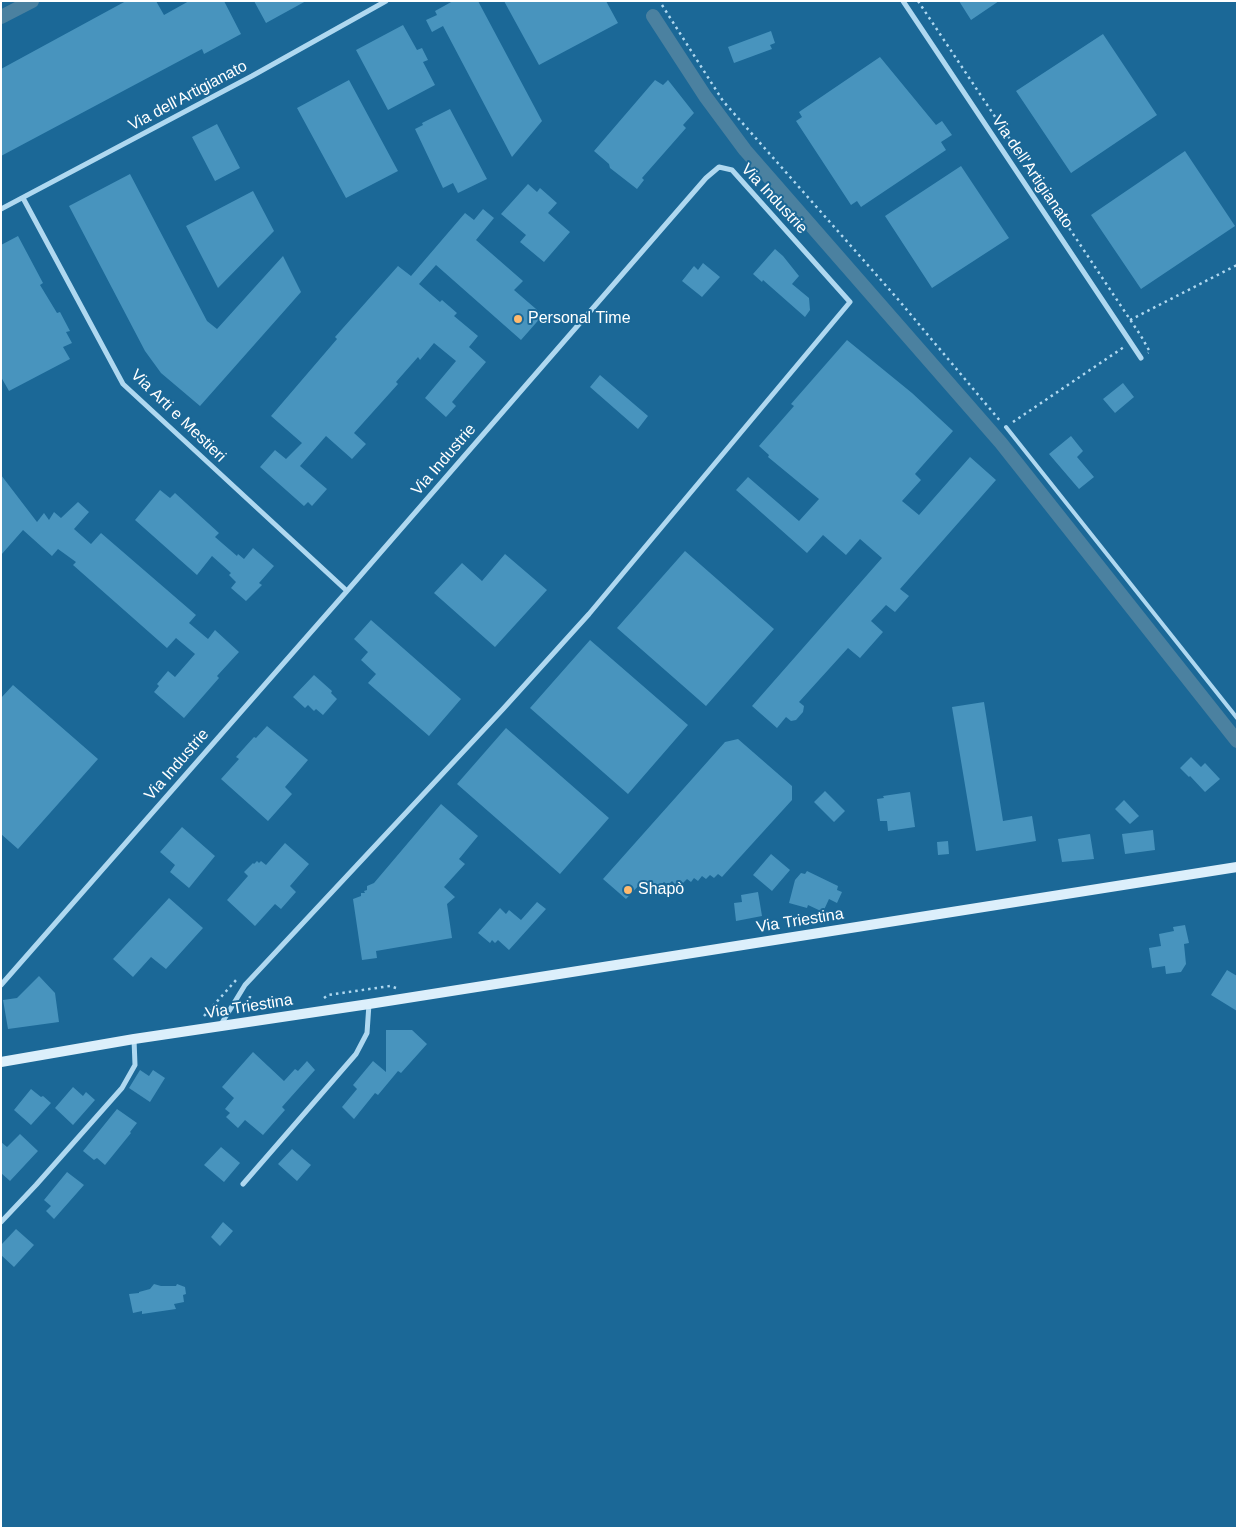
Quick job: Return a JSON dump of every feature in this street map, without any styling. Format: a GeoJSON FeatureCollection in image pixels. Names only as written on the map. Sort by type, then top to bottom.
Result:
{"type":"FeatureCollection","features":[{"type":"Feature","properties":{"kind":"main road","name":"Via Triestina"},"geometry":{"type":"LineString","coordinates":[[1,1062],[134,1039],[219,1028],[1237,867]]}},
{"type":"Feature","properties":{"kind":"street","name":"Via dell'Artigianato"},"geometry":{"type":"LineString","coordinates":[[1,210],[252,76],[386,1]]}},
{"type":"Feature","properties":{"kind":"street","name":"Via dell'Artigianato"},"geometry":{"type":"LineString","coordinates":[[903,1],[1140,358]]}},
{"type":"Feature","properties":{"kind":"street","name":"Via Industrie"},"geometry":{"type":"LineString","coordinates":[[1,985],[706,178],[719,167],[732,170],[850,302],[589,614],[503,709],[245,985],[219,1028]]}},
{"type":"Feature","properties":{"kind":"street","name":"Via Arti e Mestieri"},"geometry":{"type":"LineString","coordinates":[[23,198],[123,384],[346,591]]}},
{"type":"Feature","properties":{"kind":"street"},"geometry":{"type":"LineString","coordinates":[[242,1184],[356,1054],[367,1033],[369,1004]]}},
{"type":"Feature","properties":{"kind":"street"},"geometry":{"type":"LineString","coordinates":[[1,1222],[122,1088],[135,1065],[134,1039]]}},
{"type":"Feature","properties":{"kind":"lane"},"geometry":{"type":"LineString","coordinates":[[1006,427],[1237,718]]}},
{"type":"Feature","properties":{"kind":"path"},"geometry":{"type":"LineString","coordinates":[[918,1],[1141,336]]}},
{"type":"Feature","properties":{"kind":"path"},"geometry":{"type":"LineString","coordinates":[[662,5],[723,101],[896,297],[1006,427],[1124,347]]}},
{"type":"Feature","properties":{"kind":"path"},"geometry":{"type":"LineString","coordinates":[[1130,320],[1237,265]]}},
{"type":"Feature","properties":{"kind":"path"},"geometry":{"type":"LineString","coordinates":[[202,1018],[237,978],[253,992],[249,997],[248,1003],[254,1010]]}},
{"type":"Feature","properties":{"kind":"path"},"geometry":{"type":"LineString","coordinates":[[322,1000],[328,995],[390,986],[398,988]]}},
{"type":"Feature","properties":{"kind":"building"},"geometry":{"type":"Polygon","coordinates":[[[126,1],[156,1],[164,15],[189,1],[224,1],[241,34],[204,54],[202,49],[1,156],[1,69],[126,1]]]}},
{"type":"Feature","properties":{"kind":"building"},"geometry":{"type":"Polygon","coordinates":[[[254,1],[306,1],[266,23],[254,1]]]}},
{"type":"Feature","properties":{"kind":"building"},"geometry":{"type":"Polygon","coordinates":[[[453,1],[478,1],[542,121],[512,157],[443,26],[432,32],[426,20],[437,15],[435,11],[453,1]]]}},
{"type":"Feature","properties":{"kind":"building"},"geometry":{"type":"Polygon","coordinates":[[[504,1],[606,1],[618,23],[539,65],[504,1]]]}},
{"type":"Feature","properties":{"kind":"building"},"geometry":{"type":"Polygon","coordinates":[[[959,1],[999,1],[971,20],[959,1]]]}},
{"type":"Feature","properties":{"kind":"building"},"geometry":{"type":"Polygon","coordinates":[[[403,25],[417,50],[422,48],[428,60],[423,62],[435,85],[388,110],[356,50],[403,25]]]}},
{"type":"Feature","properties":{"kind":"building"},"geometry":{"type":"Polygon","coordinates":[[[771,31],[775,43],[770,45],[772,49],[734,63],[728,47],[771,31]]]}},
{"type":"Feature","properties":{"kind":"building"},"geometry":{"type":"Polygon","coordinates":[[[1103,34],[1157,115],[1071,173],[1016,91],[1103,34]]]}},
{"type":"Feature","properties":{"kind":"building"},"geometry":{"type":"Polygon","coordinates":[[[880,57],[936,125],[942,121],[952,135],[941,142],[946,150],[861,207],[857,201],[851,205],[796,121],[802,117],[799,112],[880,57]]]}},
{"type":"Feature","properties":{"kind":"building"},"geometry":{"type":"Polygon","coordinates":[[[349,80],[398,171],[346,198],[297,108],[349,80]]]}},
{"type":"Feature","properties":{"kind":"building"},"geometry":{"type":"Polygon","coordinates":[[[655,80],[663,85],[668,80],[694,113],[683,125],[686,128],[642,178],[644,180],[637,189],[610,168],[609,164],[594,151],[655,80]]]}},
{"type":"Feature","properties":{"kind":"building"},"geometry":{"type":"Polygon","coordinates":[[[450,109],[487,179],[458,193],[453,183],[443,188],[415,129],[423,125],[422,123],[450,109]]]}},
{"type":"Feature","properties":{"kind":"building"},"geometry":{"type":"Polygon","coordinates":[[[217,124],[240,168],[215,181],[192,137],[217,124]]]}},
{"type":"Feature","properties":{"kind":"building"},"geometry":{"type":"Polygon","coordinates":[[[1185,151],[1235,226],[1141,289],[1091,215],[1185,151]]]}},
{"type":"Feature","properties":{"kind":"building"},"geometry":{"type":"Polygon","coordinates":[[[961,166],[1009,238],[932,288],[885,216],[961,166]]]}},
{"type":"Feature","properties":{"kind":"building"},"geometry":{"type":"Polygon","coordinates":[[[130,174],[207,321],[217,329],[283,256],[301,292],[200,406],[161,373],[145,351],[69,206],[130,174]]]}},
{"type":"Feature","properties":{"kind":"building"},"geometry":{"type":"Polygon","coordinates":[[[528,184],[537,192],[540,188],[557,203],[548,213],[570,232],[544,262],[520,242],[526,235],[501,214],[528,184]]]}},
{"type":"Feature","properties":{"kind":"building"},"geometry":{"type":"Polygon","coordinates":[[[253,191],[274,231],[218,288],[186,226],[253,191]]]}},
{"type":"Feature","properties":{"kind":"building"},"geometry":{"type":"Polygon","coordinates":[[[483,209],[494,218],[476,240],[523,281],[514,290],[543,315],[521,340],[436,265],[419,284],[440,302],[442,300],[457,313],[454,316],[478,336],[469,347],[486,362],[452,402],[456,406],[446,417],[425,398],[456,361],[434,343],[420,360],[418,357],[396,382],[398,384],[354,433],[366,444],[352,459],[326,436],[300,466],[327,489],[312,506],[308,502],[304,506],[260,467],[275,450],[286,459],[302,443],[271,416],[337,339],[335,337],[398,266],[411,276],[465,213],[474,220],[483,209]]]}},
{"type":"Feature","properties":{"kind":"building"},"geometry":{"type":"Polygon","coordinates":[[[18,236],[43,283],[40,285],[57,313],[60,312],[70,331],[66,332],[72,343],[63,347],[70,359],[9,391],[1,377],[1,245],[18,236]]]}},
{"type":"Feature","properties":{"kind":"building"},"geometry":{"type":"Polygon","coordinates":[[[775,249],[799,276],[792,284],[809,298],[810,310],[805,317],[763,280],[762,282],[753,274],[775,249]]]}},
{"type":"Feature","properties":{"kind":"building"},"geometry":{"type":"Polygon","coordinates":[[[703,263],[720,277],[702,297],[682,281],[694,266],[698,270],[703,263]]]}},
{"type":"Feature","properties":{"kind":"building"},"geometry":{"type":"Polygon","coordinates":[[[847,340],[912,393],[953,431],[915,474],[921,480],[902,501],[919,515],[970,457],[996,480],[900,589],[909,596],[895,612],[886,605],[871,621],[883,632],[860,658],[848,648],[799,702],[804,706],[803,712],[796,720],[791,721],[786,717],[777,728],[752,706],[882,558],[860,539],[846,555],[823,535],[807,553],[736,490],[748,477],[799,521],[819,499],[768,457],[769,455],[759,446],[794,406],[791,404],[847,340]]]}},
{"type":"Feature","properties":{"kind":"building"},"geometry":{"type":"Polygon","coordinates":[[[600,375],[648,416],[638,429],[590,387],[600,375]]]}},
{"type":"Feature","properties":{"kind":"building"},"geometry":{"type":"Polygon","coordinates":[[[1123,383],[1134,397],[1115,413],[1103,399],[1123,383]]]}},
{"type":"Feature","properties":{"kind":"building"},"geometry":{"type":"Polygon","coordinates":[[[1071,436],[1083,451],[1077,457],[1094,477],[1079,489],[1049,454],[1071,436]]]}},
{"type":"Feature","properties":{"kind":"building"},"geometry":{"type":"Polygon","coordinates":[[[1,475],[37,522],[44,513],[49,520],[54,512],[61,518],[78,502],[89,512],[74,529],[91,544],[101,533],[196,615],[189,623],[208,639],[215,630],[239,652],[217,676],[219,678],[184,718],[154,692],[159,686],[157,684],[168,671],[175,677],[195,654],[176,638],[167,648],[73,565],[76,562],[58,549],[52,556],[23,530],[1,555],[1,475]]]}},
{"type":"Feature","properties":{"kind":"building"},"geometry":{"type":"Polygon","coordinates":[[[160,490],[170,498],[175,493],[219,533],[215,537],[237,556],[238,554],[244,559],[253,548],[274,566],[259,583],[262,585],[246,601],[231,588],[236,582],[229,575],[231,573],[212,556],[197,575],[135,520],[160,490]]]}},
{"type":"Feature","properties":{"kind":"building"},"geometry":{"type":"Polygon","coordinates":[[[685,551],[774,629],[706,706],[617,628],[685,551]]]}},
{"type":"Feature","properties":{"kind":"building"},"geometry":{"type":"Polygon","coordinates":[[[505,554],[547,590],[495,647],[434,593],[462,563],[482,581],[505,554]]]}},
{"type":"Feature","properties":{"kind":"building"},"geometry":{"type":"Polygon","coordinates":[[[371,620],[461,699],[429,736],[368,683],[376,674],[361,660],[368,652],[354,639],[371,620]]]}},
{"type":"Feature","properties":{"kind":"building"},"geometry":{"type":"Polygon","coordinates":[[[590,640],[688,725],[628,794],[530,708],[590,640]]]}},
{"type":"Feature","properties":{"kind":"building"},"geometry":{"type":"Polygon","coordinates":[[[314,675],[332,691],[331,693],[337,699],[323,715],[316,709],[314,711],[308,705],[305,708],[293,697],[314,675]]]}},
{"type":"Feature","properties":{"kind":"building"},"geometry":{"type":"Polygon","coordinates":[[[13,685],[98,759],[18,849],[1,834],[1,698],[13,685]]]}},
{"type":"Feature","properties":{"kind":"building"},"geometry":{"type":"Polygon","coordinates":[[[984,702],[1003,821],[1032,816],[1036,841],[976,851],[952,707],[984,702]]]}},
{"type":"Feature","properties":{"kind":"building"},"geometry":{"type":"Polygon","coordinates":[[[267,726],[308,760],[285,787],[292,794],[268,821],[221,779],[239,759],[236,757],[267,726]]]}},
{"type":"Feature","properties":{"kind":"building"},"geometry":{"type":"Polygon","coordinates":[[[506,728],[609,818],[560,874],[457,784],[506,728]]]}},
{"type":"Feature","properties":{"kind":"building"},"geometry":{"type":"Polygon","coordinates":[[[738,739],[792,786],[792,800],[722,877],[718,874],[714,878],[710,875],[706,879],[702,876],[698,881],[694,878],[691,882],[687,879],[683,883],[679,880],[675,884],[672,881],[668,885],[664,882],[659,886],[656,884],[652,887],[643,881],[626,899],[603,879],[725,742],[738,739]]]}},
{"type":"Feature","properties":{"kind":"building"},"geometry":{"type":"Polygon","coordinates":[[[1191,757],[1201,767],[1205,763],[1220,779],[1205,792],[1180,768],[1191,757]]]}},
{"type":"Feature","properties":{"kind":"building"},"geometry":{"type":"Polygon","coordinates":[[[825,791],[845,811],[834,822],[814,802],[825,791]]]}},
{"type":"Feature","properties":{"kind":"building"},"geometry":{"type":"Polygon","coordinates":[[[910,792],[915,827],[888,831],[887,821],[880,821],[877,799],[884,798],[883,796],[910,792]]]}},
{"type":"Feature","properties":{"kind":"building"},"geometry":{"type":"Polygon","coordinates":[[[1124,800],[1139,816],[1130,824],[1115,809],[1124,800]]]}},
{"type":"Feature","properties":{"kind":"building"},"geometry":{"type":"Polygon","coordinates":[[[441,804],[478,836],[459,859],[465,864],[444,887],[455,897],[447,904],[452,938],[376,951],[377,958],[362,960],[353,899],[361,896],[361,893],[365,893],[364,891],[367,890],[367,886],[374,883],[441,804]]]}},
{"type":"Feature","properties":{"kind":"building"},"geometry":{"type":"Polygon","coordinates":[[[182,827],[215,856],[189,888],[170,872],[175,865],[160,852],[182,827]]]}},
{"type":"Feature","properties":{"kind":"building"},"geometry":{"type":"Polygon","coordinates":[[[1153,830],[1155,850],[1125,854],[1122,834],[1153,830]]]}},
{"type":"Feature","properties":{"kind":"building"},"geometry":{"type":"Polygon","coordinates":[[[1090,834],[1094,859],[1062,862],[1058,839],[1090,834]]]}},
{"type":"Feature","properties":{"kind":"building"},"geometry":{"type":"Polygon","coordinates":[[[948,841],[949,854],[938,855],[937,842],[948,841]]]}},
{"type":"Feature","properties":{"kind":"building"},"geometry":{"type":"Polygon","coordinates":[[[285,843],[309,864],[290,886],[296,892],[281,909],[275,904],[255,926],[227,900],[248,876],[244,872],[253,863],[261,861],[266,865],[285,843]]]}},
{"type":"Feature","properties":{"kind":"building"},"geometry":{"type":"Polygon","coordinates":[[[771,854],[790,870],[772,891],[753,875],[771,854]]]}},
{"type":"Feature","properties":{"kind":"building"},"geometry":{"type":"Polygon","coordinates":[[[807,871],[838,886],[837,890],[842,892],[837,903],[829,899],[823,912],[808,905],[807,908],[789,903],[795,880],[801,873],[805,874],[807,871]]]}},
{"type":"Feature","properties":{"kind":"building"},"geometry":{"type":"Polygon","coordinates":[[[758,892],[762,916],[736,921],[734,903],[742,902],[741,895],[758,892]]]}},
{"type":"Feature","properties":{"kind":"building"},"geometry":{"type":"Polygon","coordinates":[[[169,898],[203,928],[166,969],[151,957],[133,977],[113,959],[169,898]]]}},
{"type":"Feature","properties":{"kind":"building"},"geometry":{"type":"Polygon","coordinates":[[[537,902],[546,909],[509,950],[498,940],[495,943],[492,940],[490,943],[478,933],[500,908],[506,914],[509,910],[521,920],[537,902]]]}},
{"type":"Feature","properties":{"kind":"building"},"geometry":{"type":"Polygon","coordinates":[[[1185,925],[1189,943],[1184,944],[1186,964],[1181,972],[1166,974],[1165,966],[1152,968],[1149,948],[1161,946],[1159,934],[1174,931],[1173,927],[1185,925]]]}},
{"type":"Feature","properties":{"kind":"building"},"geometry":{"type":"Polygon","coordinates":[[[1227,970],[1237,976],[1237,1011],[1211,995],[1227,970]]]}},
{"type":"Feature","properties":{"kind":"building"},"geometry":{"type":"Polygon","coordinates":[[[39,976],[55,993],[59,1022],[8,1029],[3,1000],[17,998],[39,976]]]}},
{"type":"Feature","properties":{"kind":"building"},"geometry":{"type":"Polygon","coordinates":[[[386,1030],[412,1030],[427,1044],[401,1073],[398,1071],[378,1095],[375,1093],[354,1119],[342,1107],[357,1089],[353,1085],[373,1061],[386,1072],[386,1030]]]}},
{"type":"Feature","properties":{"kind":"building"},"geometry":{"type":"Polygon","coordinates":[[[253,1052],[284,1081],[295,1069],[298,1071],[307,1061],[315,1070],[282,1107],[285,1110],[263,1135],[245,1120],[238,1128],[226,1117],[230,1113],[225,1109],[234,1098],[222,1087],[253,1052]]]}},
{"type":"Feature","properties":{"kind":"building"},"geometry":{"type":"Polygon","coordinates":[[[140,1070],[149,1076],[153,1070],[165,1078],[150,1102],[129,1088],[140,1070]]]}},
{"type":"Feature","properties":{"kind":"building"},"geometry":{"type":"Polygon","coordinates":[[[73,1087],[83,1096],[86,1092],[95,1100],[73,1125],[55,1108],[73,1087]]]}},
{"type":"Feature","properties":{"kind":"building"},"geometry":{"type":"Polygon","coordinates":[[[31,1089],[51,1103],[31,1125],[14,1110],[31,1089]]]}},
{"type":"Feature","properties":{"kind":"building"},"geometry":{"type":"Polygon","coordinates":[[[117,1109],[137,1123],[105,1165],[97,1158],[94,1160],[83,1151],[117,1109]]]}},
{"type":"Feature","properties":{"kind":"building"},"geometry":{"type":"Polygon","coordinates":[[[20,1134],[38,1151],[10,1181],[1,1173],[1,1142],[7,1147],[20,1134]]]}},
{"type":"Feature","properties":{"kind":"building"},"geometry":{"type":"Polygon","coordinates":[[[221,1147],[240,1163],[224,1182],[204,1165],[221,1147]]]}},
{"type":"Feature","properties":{"kind":"building"},"geometry":{"type":"Polygon","coordinates":[[[292,1149],[311,1165],[297,1181],[278,1164],[292,1149]]]}},
{"type":"Feature","properties":{"kind":"building"},"geometry":{"type":"Polygon","coordinates":[[[67,1172],[84,1185],[54,1219],[46,1211],[51,1206],[44,1200],[67,1172]]]}},
{"type":"Feature","properties":{"kind":"building"},"geometry":{"type":"Polygon","coordinates":[[[223,1222],[233,1231],[220,1246],[211,1237],[223,1222]]]}},
{"type":"Feature","properties":{"kind":"building"},"geometry":{"type":"Polygon","coordinates":[[[16,1229],[34,1245],[14,1267],[1,1255],[1,1245],[16,1229]]]}},
{"type":"Feature","properties":{"kind":"building"},"geometry":{"type":"Polygon","coordinates":[[[154,1284],[176,1286],[177,1284],[185,1287],[184,1302],[174,1304],[176,1309],[142,1314],[142,1311],[133,1313],[129,1294],[150,1289],[154,1284]]]}},
{"type":"Feature","properties":{"kind":"waterway"},"geometry":{"type":"LineString","coordinates":[[1,17],[32,1]]}},
{"type":"Feature","properties":{"kind":"waterway"},"geometry":{"type":"LineString","coordinates":[[653,16],[705,96],[745,150],[1001,443],[1237,741]]}},
{"type":"Feature","properties":{"kind":"place","name":"Personal Time"},"geometry":{"type":"Point","coordinates":[518,319]}},
{"type":"Feature","properties":{"kind":"place","name":"Shapò"},"geometry":{"type":"Point","coordinates":[628,890]}}]}
